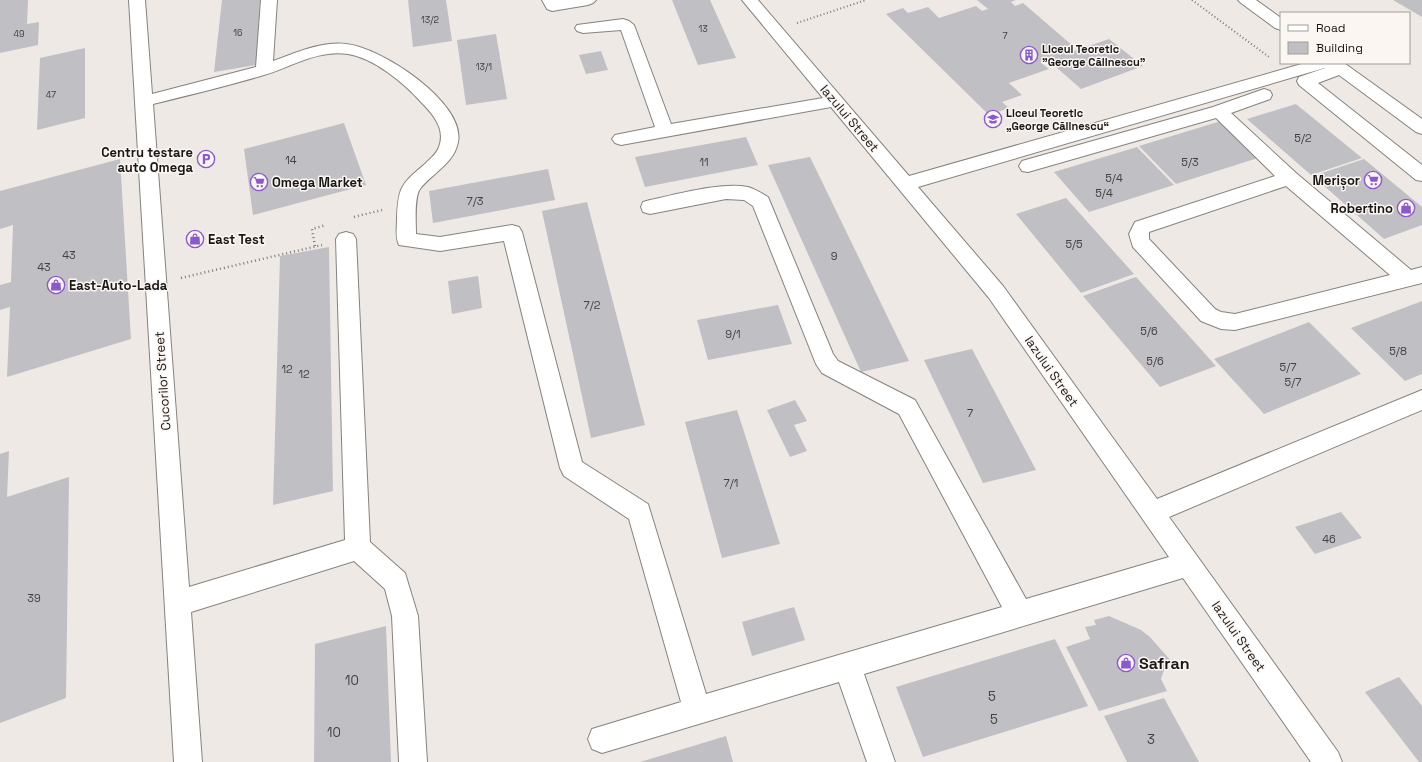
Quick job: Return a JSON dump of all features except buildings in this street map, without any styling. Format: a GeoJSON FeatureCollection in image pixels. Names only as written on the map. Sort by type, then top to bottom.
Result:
{"type":"FeatureCollection","features":[{"type":"Feature","properties":{"kind":"street","name":"Cucorilor Street"},"geometry":{"type":"LineString","coordinates":[[137,0],[188,762]]}},
{"type":"Feature","properties":{"kind":"street"},"geometry":{"type":"LineString","coordinates":[[264,70],[269,0]]}},
{"type":"Feature","properties":{"kind":"street"},"geometry":{"type":"LineString","coordinates":[[550,0],[552,6],[588,0]]}},
{"type":"Feature","properties":{"kind":"street","name":"Iazului Street"},"geometry":{"type":"LineString","coordinates":[[750,0],[996,292],[1328,762]]}},
{"type":"Feature","properties":{"kind":"street"},"geometry":{"type":"LineString","coordinates":[[1246,0],[1280,24]]}},
{"type":"Feature","properties":{"kind":"street"},"geometry":{"type":"LineString","coordinates":[[583,28],[623,24],[628,28],[665,131]]}},
{"type":"Feature","properties":{"kind":"street"},"geometry":{"type":"LineString","coordinates":[[144,101],[264,70],[325,50],[348,49],[365,55],[402,75],[415,85],[438,109],[446,121],[450,136],[449,148],[442,158],[411,187],[407,208],[406,240],[440,244],[512,232],[572,468],[639,512],[697,710]]}},
{"type":"Feature","properties":{"kind":"street"},"geometry":{"type":"LineString","coordinates":[[906,184],[1320,64]]}},
{"type":"Feature","properties":{"kind":"street"},"geometry":{"type":"LineString","coordinates":[[1028,166],[1218,111],[1305,81],[1338,66],[1422,128]]}},
{"type":"Feature","properties":{"kind":"street"},"geometry":{"type":"LineString","coordinates":[[1305,81],[1422,175]]}},
{"type":"Feature","properties":{"kind":"street"},"geometry":{"type":"LineString","coordinates":[[621,139],[835,101]]}},
{"type":"Feature","properties":{"kind":"street"},"geometry":{"type":"LineString","coordinates":[[1218,111],[1289,178],[1415,277]]}},
{"type":"Feature","properties":{"kind":"street"},"geometry":{"type":"LineString","coordinates":[[1289,178],[1142,227],[1138,231],[1140,242],[1208,315],[1215,320],[1225,322],[1235,322],[1415,277]]}},
{"type":"Feature","properties":{"kind":"street"},"geometry":{"type":"LineString","coordinates":[[650,207],[726,192],[748,194],[761,202],[824,358],[830,367],[906,407],[1020,614]]}},
{"type":"Feature","properties":{"kind":"street"},"geometry":{"type":"LineString","coordinates":[[346,238],[358,548],[396,582],[405,616],[413,762]]}},
{"type":"Feature","properties":{"kind":"street"},"geometry":{"type":"LineString","coordinates":[[1152,512],[1422,400]]}},
{"type":"Feature","properties":{"kind":"street"},"geometry":{"type":"LineString","coordinates":[[178,602],[358,548]]}},
{"type":"Feature","properties":{"kind":"street"},"geometry":{"type":"LineString","coordinates":[[602,739],[1188,564]]}},
{"type":"Feature","properties":{"kind":"street"},"geometry":{"type":"LineString","coordinates":[[847,666],[881,762]]}},
{"type":"Feature","properties":{"kind":"path"},"geometry":{"type":"LineString","coordinates":[[776,30],[866,0]]}},
{"type":"Feature","properties":{"kind":"path"},"geometry":{"type":"LineString","coordinates":[[1192,0],[1290,73]]}},
{"type":"Feature","properties":{"kind":"path"},"geometry":{"type":"LineString","coordinates":[[187,276],[346,238]]}},
{"type":"Feature","properties":{"kind":"place","name":"Liceul Teoretic \"George Călinescu\""},"geometry":{"type":"Point","coordinates":[1029,55]}},
{"type":"Feature","properties":{"kind":"place","name":"Liceul Teoretic „George Călinescu“"},"geometry":{"type":"Point","coordinates":[993,119]}},
{"type":"Feature","properties":{"kind":"place","name":"Centru testare auto Omega"},"geometry":{"type":"Point","coordinates":[206,159]}},
{"type":"Feature","properties":{"kind":"place","name":"Merișor"},"geometry":{"type":"Point","coordinates":[1373,180]}},
{"type":"Feature","properties":{"kind":"place","name":"Omega Market"},"geometry":{"type":"Point","coordinates":[259,182]}},
{"type":"Feature","properties":{"kind":"place","name":"Robertino"},"geometry":{"type":"Point","coordinates":[1406,208]}},
{"type":"Feature","properties":{"kind":"place","name":"East Test"},"geometry":{"type":"Point","coordinates":[195,239]}},
{"type":"Feature","properties":{"kind":"place","name":"East-Auto-Lada"},"geometry":{"type":"Point","coordinates":[56,285]}},
{"type":"Feature","properties":{"kind":"place","name":"Safran"},"geometry":{"type":"Point","coordinates":[1126,663]}}]}
